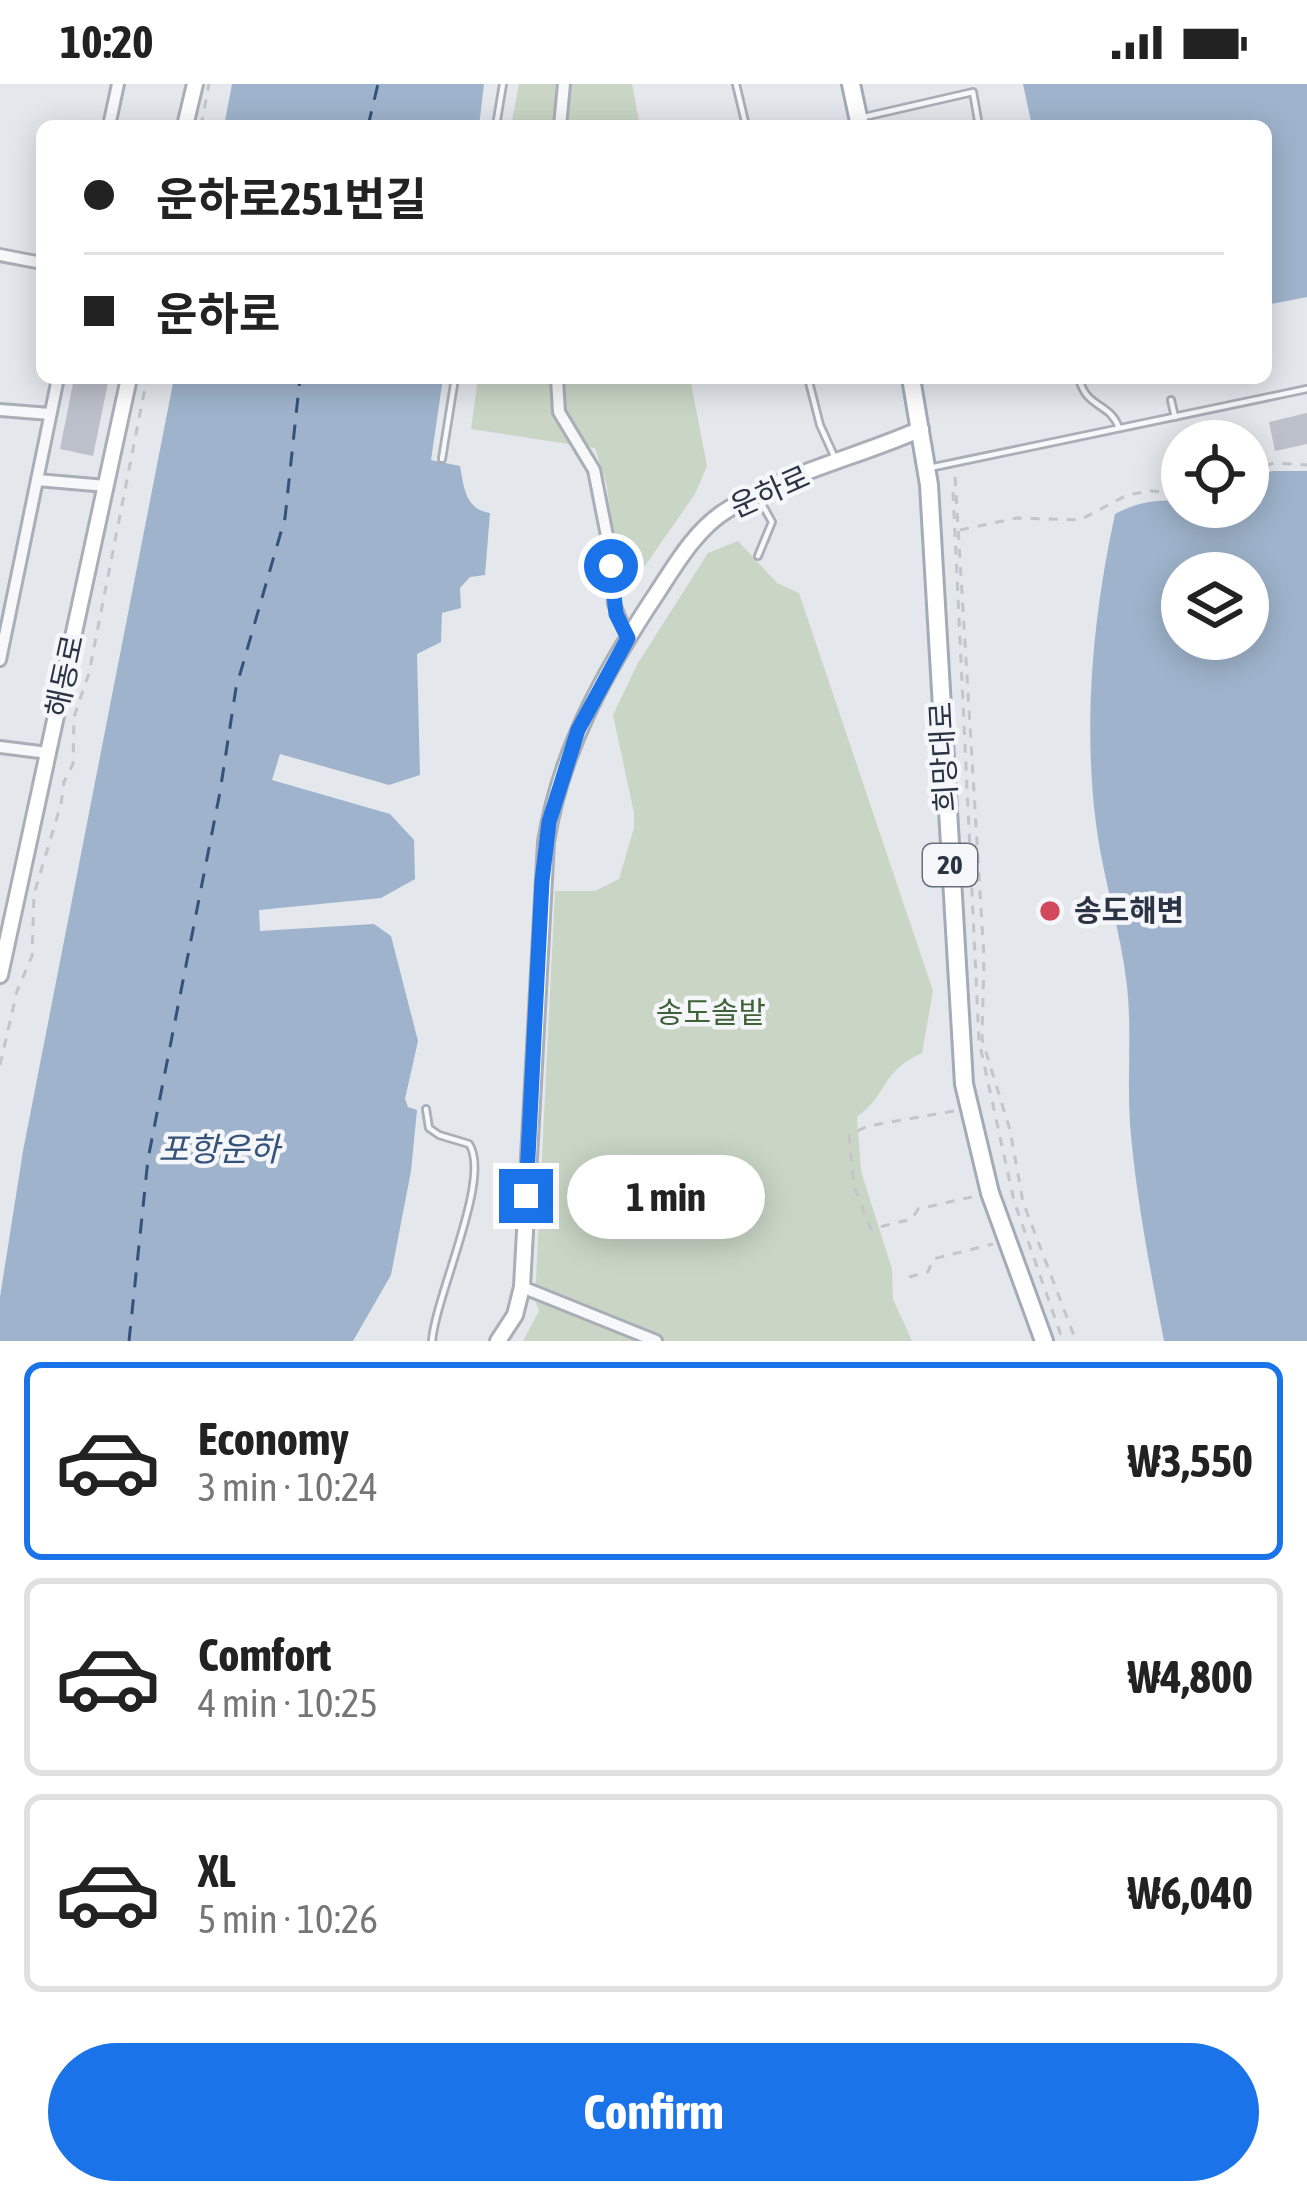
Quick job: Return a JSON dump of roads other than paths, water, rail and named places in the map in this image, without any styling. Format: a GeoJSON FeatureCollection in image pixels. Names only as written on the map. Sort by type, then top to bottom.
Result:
{"type":"FeatureCollection","features":[{"type":"Feature","properties":{"kind":"main road"},"geometry":{"type":"LineString","coordinates":[[839,84],[858,120]]}},
{"type":"Feature","properties":{"kind":"main road"},"geometry":{"type":"LineString","coordinates":[[855,84],[859,120]]}},
{"type":"Feature","properties":{"kind":"main road","name":"희망대로"},"geometry":{"type":"LineString","coordinates":[[912,384],[928,469],[959,1035],[968,1108],[990,1193],[1044,1341]]}},
{"type":"Feature","properties":{"kind":"street"},"geometry":{"type":"LineString","coordinates":[[111,120],[118,84]]}},
{"type":"Feature","properties":{"kind":"street"},"geometry":{"type":"LineString","coordinates":[[186,120],[195,84]]}},
{"type":"Feature","properties":{"kind":"street"},"geometry":{"type":"LineString","coordinates":[[561,120],[564,84]]}},
{"type":"Feature","properties":{"kind":"street"},"geometry":{"type":"LineString","coordinates":[[0,255],[36,262]]}},
{"type":"Feature","properties":{"kind":"street"},"geometry":{"type":"LineString","coordinates":[[0,660],[6,600],[57,384]]}},
{"type":"Feature","properties":{"kind":"street","name":"해동로"},"geometry":{"type":"LineString","coordinates":[[1,968],[128,384]]}},
{"type":"Feature","properties":{"kind":"street"},"geometry":{"type":"LineString","coordinates":[[558,384],[562,422],[594,470],[614,604],[628,638]]}},
{"type":"Feature","properties":{"kind":"street"},"geometry":{"type":"LineString","coordinates":[[0,410],[50,414]]}},
{"type":"Feature","properties":{"kind":"street","name":"운하로"},"geometry":{"type":"LineString","coordinates":[[498,1341],[515,1315],[522,1287],[546,842],[578,730],[628,638],[702,531],[725,511],[757,495],[921,429]]}},
{"type":"Feature","properties":{"kind":"street"},"geometry":{"type":"LineString","coordinates":[[37,480],[106,486]]}},
{"type":"Feature","properties":{"kind":"street"},"geometry":{"type":"LineString","coordinates":[[0,747],[48,752]]}},
{"type":"Feature","properties":{"kind":"street"},"geometry":{"type":"LineString","coordinates":[[522,1287],[656,1341]]}},
{"type":"Feature","properties":{"kind":"lane"},"geometry":{"type":"LineString","coordinates":[[497,120],[503,84]]}},
{"type":"Feature","properties":{"kind":"lane"},"geometry":{"type":"LineString","coordinates":[[736,84],[745,120]]}},
{"type":"Feature","properties":{"kind":"lane"},"geometry":{"type":"LineString","coordinates":[[867,120],[973,92],[979,120]]}},
{"type":"Feature","properties":{"kind":"lane"},"geometry":{"type":"LineString","coordinates":[[442,459],[454,384]]}},
{"type":"Feature","properties":{"kind":"lane","name":"운하로"},"geometry":{"type":"LineString","coordinates":[[810,384],[837,463]]}},
{"type":"Feature","properties":{"kind":"lane"},"geometry":{"type":"LineString","coordinates":[[1081,384],[1085,397],[1113,414],[1119,428]]}},
{"type":"Feature","properties":{"kind":"lane"},"geometry":{"type":"LineString","coordinates":[[928,469],[1307,389]]}},
{"type":"Feature","properties":{"kind":"lane"},"geometry":{"type":"LineString","coordinates":[[1171,400],[1175,417]]}},
{"type":"Feature","properties":{"kind":"lane"},"geometry":{"type":"LineString","coordinates":[[757,495],[772,523],[758,556]]}},
{"type":"Feature","properties":{"kind":"lane"},"geometry":{"type":"LineString","coordinates":[[427,1109],[427,1122],[434,1132],[469,1144],[477,1165],[470,1203],[435,1313],[432,1341]]}},
{"type":"Feature","properties":{"kind":"water"},"geometry":{"type":"Polygon","coordinates":[[[232,84],[484,84],[480,120],[225,120],[232,84]]]}},
{"type":"Feature","properties":{"kind":"water"},"geometry":{"type":"Polygon","coordinates":[[[1023,84],[1307,84],[1307,297],[1272,304],[1272,120],[1031,120],[1023,84]]]}},
{"type":"Feature","properties":{"kind":"water","name":"포항운하"},"geometry":{"type":"Polygon","coordinates":[[[173,384],[442,384],[431,460],[460,466],[471,502],[490,513],[485,575],[470,577],[460,588],[461,608],[442,613],[441,642],[417,654],[420,775],[389,785],[280,754],[272,780],[390,814],[414,840],[415,879],[381,898],[259,910],[260,931],[374,924],[391,936],[418,1041],[405,1099],[408,1107],[417,1110],[411,1171],[391,1275],[353,1341],[0,1341],[0,1297],[23,1151],[173,384]]]}},
{"type":"Feature","properties":{"kind":"water"},"geometry":{"type":"Polygon","coordinates":[[[1307,471],[1307,1341],[1164,1341],[1133,1152],[1127,986],[1099,844],[1090,746],[1096,629],[1115,514],[1161,500],[1161,528],[1269,528],[1269,472],[1307,471]]]}},
{"type":"Feature","properties":{"kind":"place","name":"송도해변"},"geometry":{"type":"Point","coordinates":[1050,911]}},
{"type":"Feature","properties":{"kind":"park label","name":"송도솔밭"},"geometry":{"type":"Point","coordinates":[711,1013]}}]}
